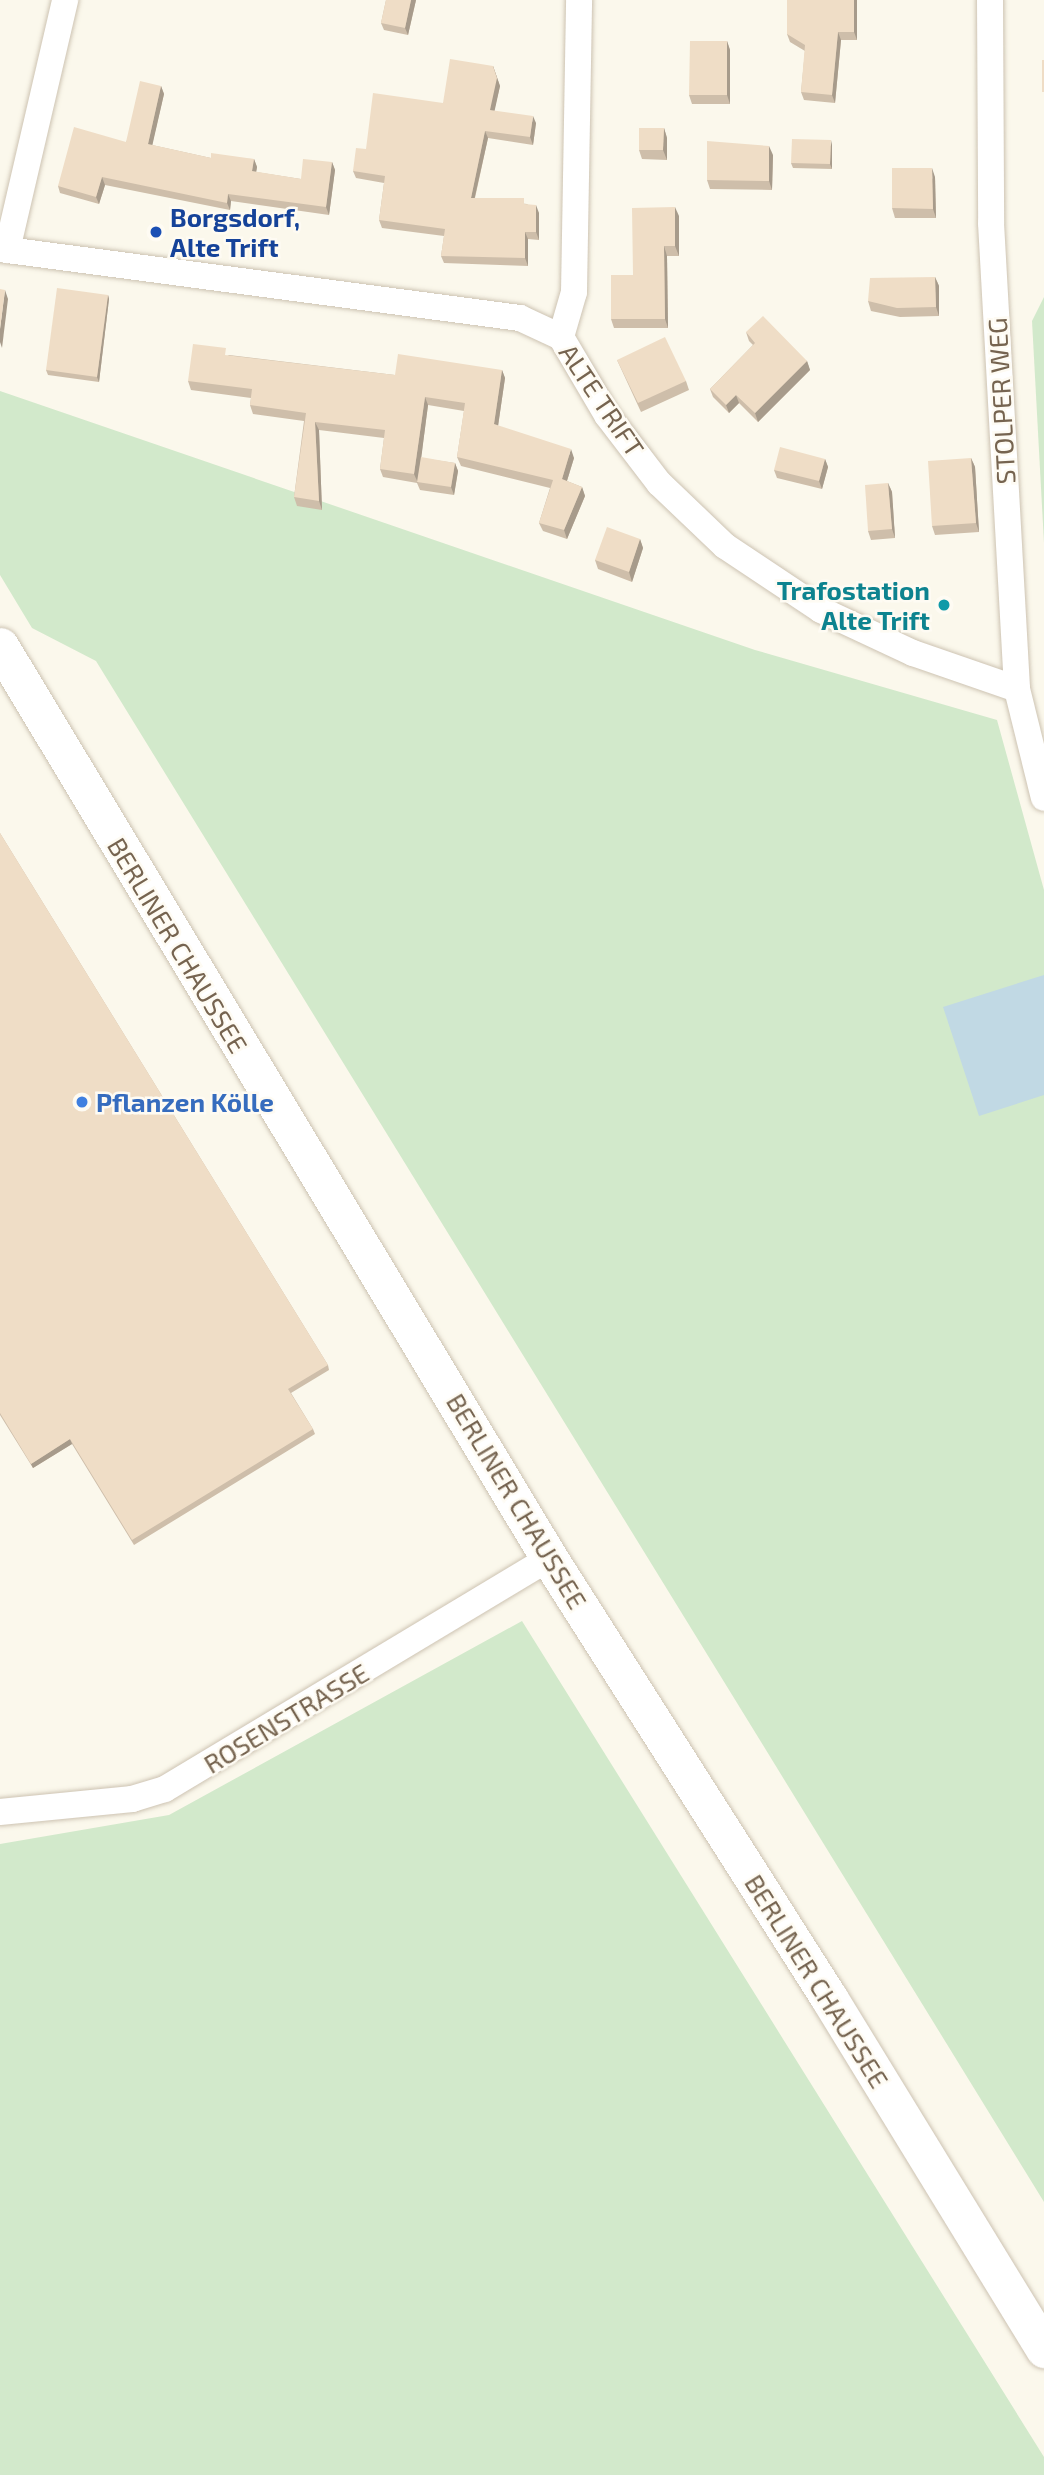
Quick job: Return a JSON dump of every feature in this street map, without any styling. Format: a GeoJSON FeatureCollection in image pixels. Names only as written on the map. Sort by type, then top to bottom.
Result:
{"type":"FeatureCollection","features":[{"type":"Feature","properties":{"kind":"main road","name":"BERLINER CHAUSSEE"},"geometry":{"type":"LineString","coordinates":[[0,646],[549,1558],[829,1998],[1044,2349]]}},
{"type":"Feature","properties":{"kind":"street"},"geometry":{"type":"LineString","coordinates":[[4,249],[65,0]]}},
{"type":"Feature","properties":{"kind":"street"},"geometry":{"type":"LineString","coordinates":[[561,338],[574,292],[579,0]]}},
{"type":"Feature","properties":{"kind":"street","name":"STOLPER WEG"},"geometry":{"type":"LineString","coordinates":[[990,0],[991,223],[1017,689],[1044,798]]}},
{"type":"Feature","properties":{"kind":"street","name":"ALTE TRIFT"},"geometry":{"type":"LineString","coordinates":[[4,249],[520,318],[561,338],[607,415],[659,483],[726,546],[821,610],[913,653],[1017,689]]}},
{"type":"Feature","properties":{"kind":"street","name":"ROSENSTRASSE"},"geometry":{"type":"LineString","coordinates":[[0,1812],[132,1798],[165,1789],[549,1558]]}},
{"type":"Feature","properties":{"kind":"green space"},"geometry":{"type":"Polygon","coordinates":[[[1044,297],[1044,543],[1032,321],[1044,297]]]}},
{"type":"Feature","properties":{"kind":"green space"},"geometry":{"type":"Polygon","coordinates":[[[0,391],[755,650],[997,720],[1044,890],[1044,2202],[96,661],[32,628],[0,575],[0,391]]]}},
{"type":"Feature","properties":{"kind":"green space"},"geometry":{"type":"Polygon","coordinates":[[[522,1621],[1044,2457],[1044,2475],[0,2475],[0,1844],[169,1815],[522,1621]]]}},
{"type":"Feature","properties":{"kind":"water"},"geometry":{"type":"Polygon","coordinates":[[[1044,975],[1044,1095],[979,1116],[943,1007],[1044,975]]]}},
{"type":"Feature","properties":{"kind":"building"},"geometry":{"type":"Polygon","coordinates":[[[386,0],[411,0],[405,28],[381,23],[386,0]]]}},
{"type":"Feature","properties":{"kind":"building"},"geometry":{"type":"Polygon","coordinates":[[[787,0],[854,0],[854,32],[838,32],[832,95],[801,92],[805,45],[787,34],[787,0]]]}},
{"type":"Feature","properties":{"kind":"building"},"geometry":{"type":"Polygon","coordinates":[[[690,41],[727,41],[727,95],[689,95],[690,41]]]}},
{"type":"Feature","properties":{"kind":"building"},"geometry":{"type":"Polygon","coordinates":[[[450,59],[493,66],[497,78],[490,110],[533,116],[530,137],[485,131],[471,198],[524,198],[524,204],[536,205],[536,232],[525,232],[525,258],[441,256],[445,229],[379,220],[385,176],[353,171],[356,148],[366,149],[373,93],[443,103],[450,59]]]}},
{"type":"Feature","properties":{"kind":"building"},"geometry":{"type":"Polygon","coordinates":[[[1044,60],[1044,92],[1042,92],[1044,60]]]}},
{"type":"Feature","properties":{"kind":"building"},"geometry":{"type":"Polygon","coordinates":[[[140,81],[161,86],[148,144],[211,158],[211,153],[254,159],[252,171],[301,179],[303,159],[332,162],[326,207],[228,194],[227,203],[102,177],[96,197],[58,186],[74,127],[126,142],[140,81]]]}},
{"type":"Feature","properties":{"kind":"building"},"geometry":{"type":"Polygon","coordinates":[[[639,128],[664,128],[663,150],[639,150],[639,128]]]}},
{"type":"Feature","properties":{"kind":"building"},"geometry":{"type":"Polygon","coordinates":[[[792,139],[831,140],[830,164],[791,163],[792,139]]]}},
{"type":"Feature","properties":{"kind":"building"},"geometry":{"type":"Polygon","coordinates":[[[707,141],[769,146],[769,181],[707,180],[707,141]]]}},
{"type":"Feature","properties":{"kind":"building"},"geometry":{"type":"Polygon","coordinates":[[[892,168],[932,168],[933,209],[892,208],[892,168]]]}},
{"type":"Feature","properties":{"kind":"building"},"geometry":{"type":"Polygon","coordinates":[[[675,207],[675,246],[664,246],[665,319],[611,319],[611,275],[633,275],[632,208],[675,207]]]}},
{"type":"Feature","properties":{"kind":"building"},"geometry":{"type":"Polygon","coordinates":[[[935,277],[936,307],[897,308],[868,301],[870,278],[935,277]]]}},
{"type":"Feature","properties":{"kind":"building"},"geometry":{"type":"Polygon","coordinates":[[[57,288],[108,295],[97,377],[46,370],[57,288]]]}},
{"type":"Feature","properties":{"kind":"building"},"geometry":{"type":"Polygon","coordinates":[[[0,289],[5,290],[0,329],[0,289]]]}},
{"type":"Feature","properties":{"kind":"building"},"geometry":{"type":"Polygon","coordinates":[[[763,316],[807,361],[755,413],[736,395],[726,405],[710,389],[755,343],[746,332],[763,316]]]}},
{"type":"Feature","properties":{"kind":"building"},"geometry":{"type":"Polygon","coordinates":[[[665,337],[686,381],[638,403],[617,360],[665,337]]]}},
{"type":"Feature","properties":{"kind":"building"},"geometry":{"type":"Polygon","coordinates":[[[193,344],[226,348],[225,355],[395,375],[398,354],[502,370],[494,424],[571,449],[562,479],[582,487],[564,530],[539,523],[553,480],[457,457],[465,403],[425,397],[414,474],[380,469],[385,430],[315,422],[319,501],[294,497],[306,413],[250,405],[252,389],[188,381],[193,344]]]}},
{"type":"Feature","properties":{"kind":"building"},"geometry":{"type":"Polygon","coordinates":[[[780,447],[825,459],[819,481],[774,470],[780,447]]]}},
{"type":"Feature","properties":{"kind":"building"},"geometry":{"type":"Polygon","coordinates":[[[421,457],[455,463],[451,487],[417,482],[421,457]]]}},
{"type":"Feature","properties":{"kind":"building"},"geometry":{"type":"Polygon","coordinates":[[[971,458],[976,523],[932,526],[928,461],[971,458]]]}},
{"type":"Feature","properties":{"kind":"building"},"geometry":{"type":"Polygon","coordinates":[[[888,483],[892,529],[868,531],[865,485],[888,483]]]}},
{"type":"Feature","properties":{"kind":"building"},"geometry":{"type":"Polygon","coordinates":[[[607,527],[640,539],[629,572],[595,560],[607,527]]]}},
{"type":"Feature","properties":{"kind":"building","name":"Pflanzen Kölle"},"geometry":{"type":"Polygon","coordinates":[[[0,833],[328,1365],[288,1389],[313,1429],[132,1540],[70,1439],[31,1464],[0,1413],[0,833]]]}},
{"type":"Feature","properties":{"kind":"place","name":"Borgsdorf, Alte Trift"},"geometry":{"type":"Point","coordinates":[156,232]}},
{"type":"Feature","properties":{"kind":"place","name":"Trafostation Alte Trift"},"geometry":{"type":"Point","coordinates":[944,605]}},
{"type":"Feature","properties":{"kind":"place","name":"Pflanzen Kölle"},"geometry":{"type":"Point","coordinates":[82,1102]}}]}
